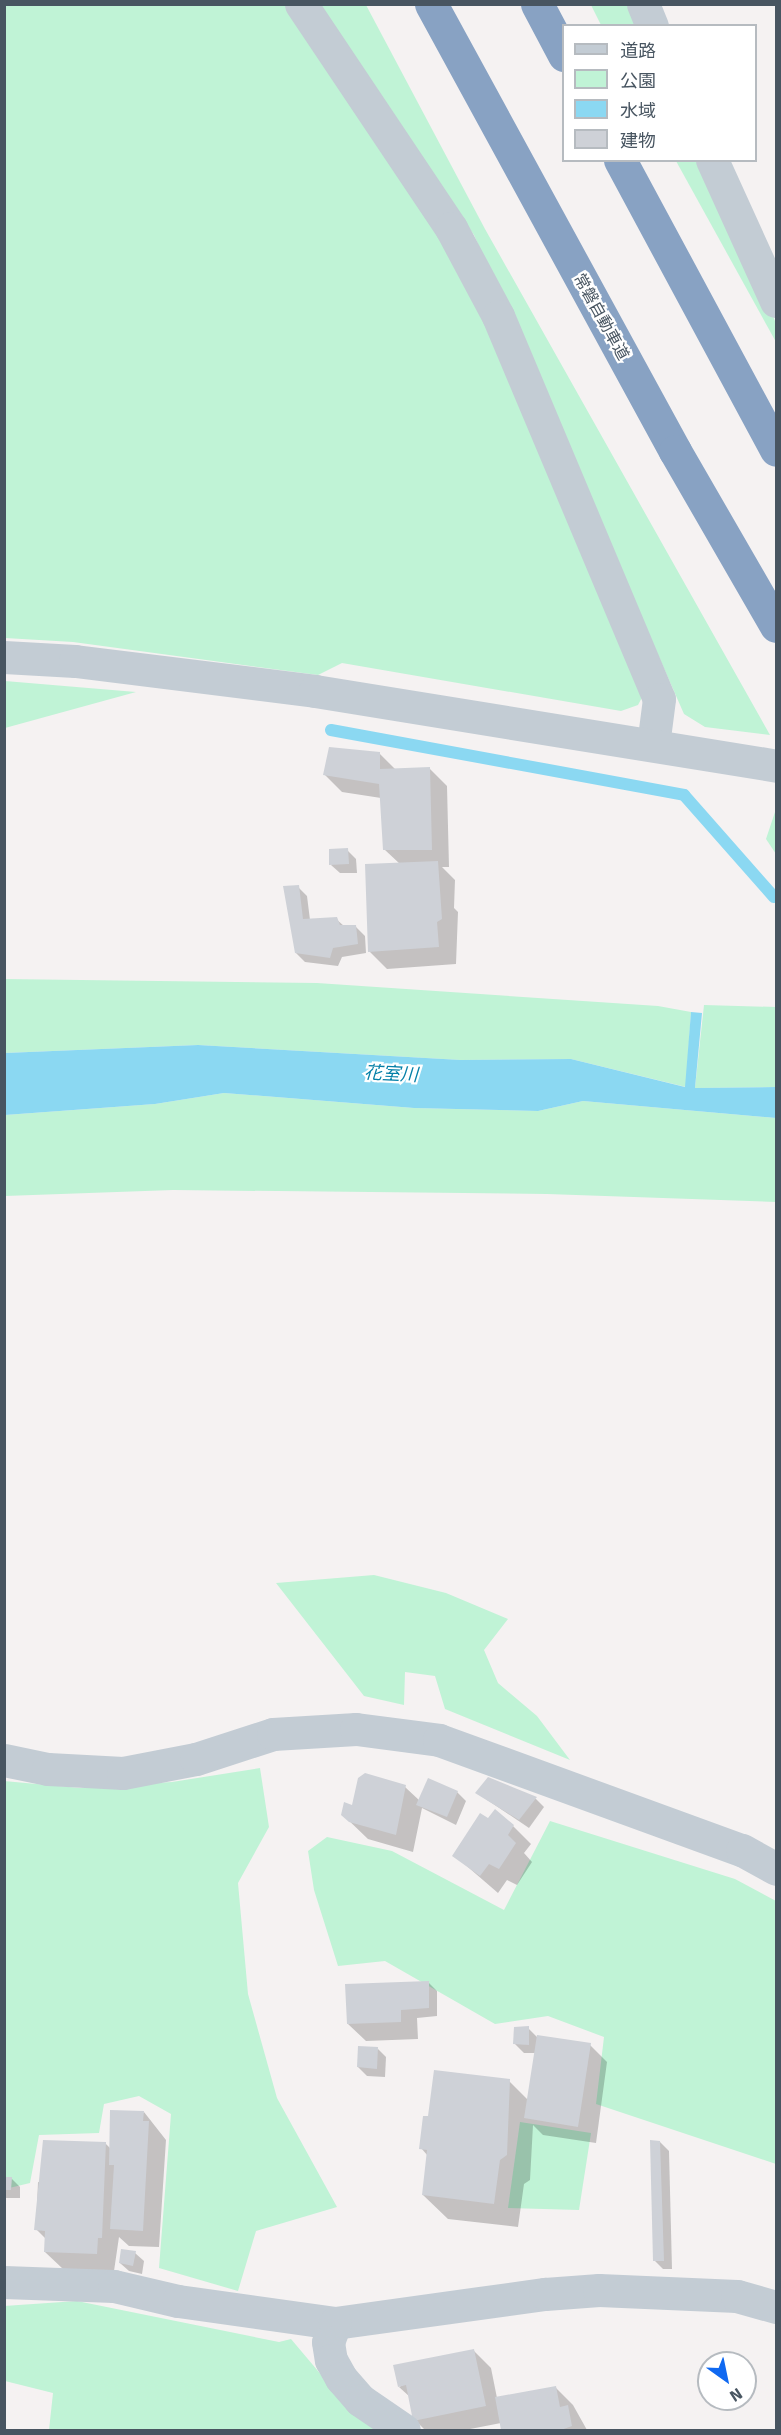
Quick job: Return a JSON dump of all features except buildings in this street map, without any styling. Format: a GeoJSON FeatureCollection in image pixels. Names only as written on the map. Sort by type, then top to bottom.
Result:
{"type":"FeatureCollection","features":[{"type":"Feature","properties":{"kind":"highway","name":"常磐自動車道"},"geometry":{"type":"LineString","coordinates":[[431,4],[675,452],[777,626]]}},
{"type":"Feature","properties":{"kind":"highway"},"geometry":{"type":"LineString","coordinates":[[537,4],[562,51]]}},
{"type":"Feature","properties":{"kind":"highway"},"geometry":{"type":"LineString","coordinates":[[621,162],[777,450]]}},
{"type":"Feature","properties":{"kind":"street"},"geometry":{"type":"LineString","coordinates":[[301,4],[451,228],[498,316],[659,699],[653,745]]}},
{"type":"Feature","properties":{"kind":"street"},"geometry":{"type":"LineString","coordinates":[[643,4],[651,24]]}},
{"type":"Feature","properties":{"kind":"street"},"geometry":{"type":"LineString","coordinates":[[713,162],[777,301]]}},
{"type":"Feature","properties":{"kind":"street"},"geometry":{"type":"LineString","coordinates":[[4,657],[75,661],[315,691],[777,766]]}},
{"type":"Feature","properties":{"kind":"street"},"geometry":{"type":"LineString","coordinates":[[4,1760],[48,1769],[123,1773],[196,1759],[273,1734],[356,1729],[429,1739],[742,1850],[777,1869]]}},
{"type":"Feature","properties":{"kind":"street"},"geometry":{"type":"LineString","coordinates":[[4,2282],[114,2286],[178,2301],[335,2323],[545,2294],[599,2290],[736,2296],[777,2307]]}},
{"type":"Feature","properties":{"kind":"street"},"geometry":{"type":"LineString","coordinates":[[335,2323],[328,2342],[331,2360],[341,2378],[360,2400],[404,2430]]}},
{"type":"Feature","properties":{"kind":"green space"},"geometry":{"type":"Polygon","coordinates":[[[4,5],[285,5],[436,219],[488,327],[647,688],[638,705],[621,711],[342,663],[318,675],[73,642],[5,638],[4,5]]]}},
{"type":"Feature","properties":{"kind":"green space"},"geometry":{"type":"Polygon","coordinates":[[[314,5],[366,5],[485,229],[770,735],[705,727],[684,714],[474,235],[314,5]]]}},
{"type":"Feature","properties":{"kind":"green space"},"geometry":{"type":"Polygon","coordinates":[[[591,5],[631,5],[640,24],[600,24],[591,5]]]}},
{"type":"Feature","properties":{"kind":"green space"},"geometry":{"type":"Polygon","coordinates":[[[677,162],[700,162],[776,323],[776,342],[677,162]]]}},
{"type":"Feature","properties":{"kind":"green space"},"geometry":{"type":"Polygon","coordinates":[[[5,681],[136,692],[5,728],[5,681]]]}},
{"type":"Feature","properties":{"kind":"green space"},"geometry":{"type":"Polygon","coordinates":[[[776,809],[776,854],[766,839],[776,809]]]}},
{"type":"Feature","properties":{"kind":"green space"},"geometry":{"type":"Polygon","coordinates":[[[4,979],[317,983],[658,1006],[691,1012],[686,1087],[571,1059],[461,1060],[198,1045],[5,1053],[4,979]]]}},
{"type":"Feature","properties":{"kind":"green space"},"geometry":{"type":"Polygon","coordinates":[[[704,1005],[776,1007],[776,1087],[695,1088],[704,1005]]]}},
{"type":"Feature","properties":{"kind":"green space"},"geometry":{"type":"Polygon","coordinates":[[[224,1093],[414,1108],[538,1111],[583,1101],[776,1118],[776,1202],[547,1194],[173,1190],[5,1196],[5,1115],[155,1104],[224,1093]]]}},
{"type":"Feature","properties":{"kind":"green space"},"geometry":{"type":"Polygon","coordinates":[[[374,1575],[446,1593],[508,1619],[484,1650],[498,1683],[537,1716],[570,1760],[445,1709],[435,1676],[405,1672],[404,1705],[364,1696],[276,1583],[374,1575]]]}},
{"type":"Feature","properties":{"kind":"green space"},"geometry":{"type":"Polygon","coordinates":[[[260,1768],[269,1827],[238,1883],[248,1994],[277,2098],[337,2207],[256,2231],[238,2291],[159,2268],[171,2114],[139,2096],[104,2104],[99,2133],[39,2135],[30,2183],[5,2189],[4,1781],[80,1788],[172,1782],[260,1768]]]}},
{"type":"Feature","properties":{"kind":"green space"},"geometry":{"type":"Polygon","coordinates":[[[550,1821],[735,1879],[776,1901],[776,2164],[596,2104],[604,2037],[548,2016],[495,2024],[385,1961],[338,1966],[314,1890],[308,1851],[327,1837],[392,1851],[504,1910],[550,1821]]]}},
{"type":"Feature","properties":{"kind":"green space"},"geometry":{"type":"Polygon","coordinates":[[[520,2122],[591,2133],[579,2210],[508,2208],[520,2122]]]}},
{"type":"Feature","properties":{"kind":"green space"},"geometry":{"type":"Polygon","coordinates":[[[77,2301],[279,2342],[291,2339],[345,2403],[382,2430],[49,2430],[53,2393],[5,2381],[4,2306],[77,2301]]]}},
{"type":"Feature","properties":{"kind":"water","name":"花室川"},"geometry":{"type":"Polygon","coordinates":[[[691,1012],[702,1013],[695,1088],[776,1087],[776,1118],[583,1101],[538,1111],[414,1108],[224,1093],[155,1104],[5,1115],[5,1053],[198,1045],[461,1060],[571,1059],[685,1087],[691,1012]]]}},
{"type":"Feature","properties":{"kind":"waterway"},"geometry":{"type":"LineString","coordinates":[[331,730],[684,795],[774,897]]}}]}
